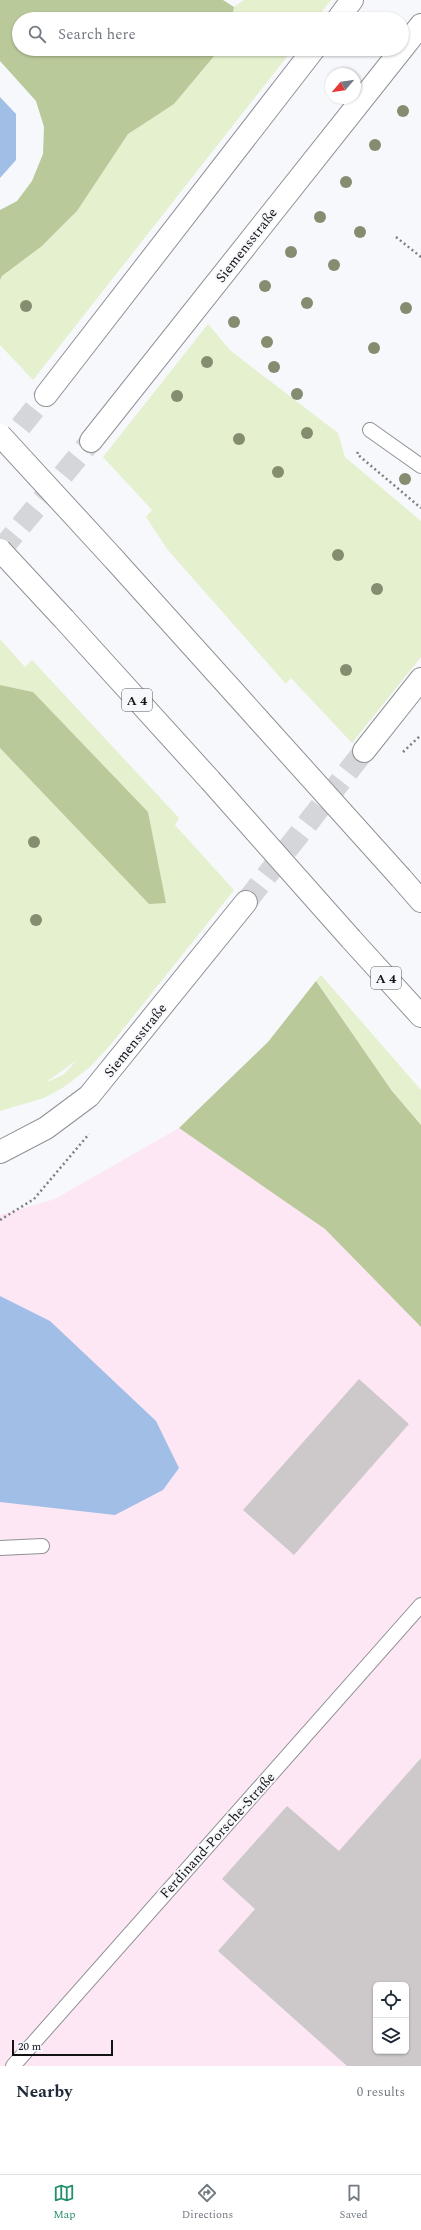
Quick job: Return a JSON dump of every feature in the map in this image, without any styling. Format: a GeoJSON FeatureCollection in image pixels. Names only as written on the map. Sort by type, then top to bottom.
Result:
{"type":"FeatureCollection","features":[{"type":"Feature","properties":{"kind":"main road"},"geometry":{"type":"LineString","coordinates":[[343,12],[352,0]]}},
{"type":"Feature","properties":{"kind":"main road","name":"Siemensstraße"},"geometry":{"type":"LineString","coordinates":[[409,40],[421,25]]}},
{"type":"Feature","properties":{"kind":"main road"},"geometry":{"type":"LineString","coordinates":[[46,395],[309,56]]}},
{"type":"Feature","properties":{"kind":"main road","name":"Siemensstraße"},"geometry":{"type":"LineString","coordinates":[[91,441],[396,56]]}},
{"type":"Feature","properties":{"kind":"main road"},"geometry":{"type":"LineString","coordinates":[[0,435],[113,558],[421,901]]}},
{"type":"Feature","properties":{"kind":"main road","name":"A 4"},"geometry":{"type":"LineString","coordinates":[[0,550],[210,780],[421,1016]]}},
{"type":"Feature","properties":{"kind":"main road"},"geometry":{"type":"LineString","coordinates":[[364,751],[421,679]]}},
{"type":"Feature","properties":{"kind":"main road","name":"Siemensstraße"},"geometry":{"type":"LineString","coordinates":[[0,1152],[46,1128],[89,1096],[246,902]]}},
{"type":"Feature","properties":{"kind":"lane"},"geometry":{"type":"LineString","coordinates":[[370,430],[421,466]]}},
{"type":"Feature","properties":{"kind":"lane"},"geometry":{"type":"LineString","coordinates":[[0,1548],[42,1546]]}},
{"type":"Feature","properties":{"kind":"lane","name":"Ferdinand-Porsche-Straße"},"geometry":{"type":"LineString","coordinates":[[13,2066],[421,1605]]}},
{"type":"Feature","properties":{"kind":"path"},"geometry":{"type":"LineString","coordinates":[[396,237],[421,257]]}},
{"type":"Feature","properties":{"kind":"shaded area"},"geometry":{"type":"Polygon","coordinates":[[[179,1128],[325,1229],[421,1327],[421,2066],[0,2066],[0,1215],[55,1199],[179,1128]]]}},
{"type":"Feature","properties":{"kind":"green space"},"geometry":{"type":"Polygon","coordinates":[[[0,0],[223,0],[234,7],[233,12],[12,12],[12,56],[214,56],[174,104],[128,134],[77,211],[42,246],[2,276],[0,280],[0,210],[17,201],[32,181],[43,154],[44,127],[36,101],[0,61],[0,0]]]}},
{"type":"Feature","properties":{"kind":"green space"},"geometry":{"type":"Polygon","coordinates":[[[244,0],[331,0],[322,12],[233,12],[234,7],[244,0]]]}},
{"type":"Feature","properties":{"kind":"green space"},"geometry":{"type":"Polygon","coordinates":[[[214,56],[288,56],[33,380],[0,345],[0,280],[2,276],[42,246],[77,211],[128,133],[174,104],[214,56]]]}},
{"type":"Feature","properties":{"kind":"green space"},"geometry":{"type":"Polygon","coordinates":[[[208,324],[231,351],[338,433],[345,457],[421,521],[421,657],[352,743],[291,678],[286,684],[167,549],[146,517],[152,510],[103,457],[208,324]]]}},
{"type":"Feature","properties":{"kind":"green space"},"geometry":{"type":"Polygon","coordinates":[[[0,639],[25,667],[32,660],[179,818],[175,825],[234,890],[112,1043],[90,1067],[64,1087],[44,1098],[0,1111],[0,748],[149,903],[33,692],[0,685],[0,639]],[[77,1060],[45,1083],[63,1075],[77,1060]]]}},
{"type":"Feature","properties":{"kind":"green space"},"geometry":{"type":"Polygon","coordinates":[[[0,685],[33,692],[148,812],[166,903],[149,904],[0,748],[0,685]]]}},
{"type":"Feature","properties":{"kind":"green space"},"geometry":{"type":"Polygon","coordinates":[[[321,975],[421,1090],[421,1125],[392,1091],[316,981],[321,975]]]}},
{"type":"Feature","properties":{"kind":"green space"},"geometry":{"type":"Polygon","coordinates":[[[316,981],[392,1091],[421,1125],[421,1327],[325,1229],[179,1128],[268,1042],[316,981]]]}},
{"type":"Feature","properties":{"kind":"water"},"geometry":{"type":"Polygon","coordinates":[[[0,97],[16,114],[16,160],[0,178],[0,97]]]}},
{"type":"Feature","properties":{"kind":"water"},"geometry":{"type":"Polygon","coordinates":[[[0,1296],[50,1321],[156,1421],[179,1468],[163,1490],[115,1515],[0,1502],[0,1296]]]}},
{"type":"Feature","properties":{"kind":"building"},"geometry":{"type":"Polygon","coordinates":[[[359,1379],[409,1424],[294,1555],[243,1510],[359,1379]]]}},
{"type":"Feature","properties":{"kind":"building"},"geometry":{"type":"Polygon","coordinates":[[[421,1758],[421,2066],[347,2066],[218,1951],[255,1909],[222,1879],[287,1806],[339,1851],[421,1758]]]}},
{"type":"Feature","properties":{"kind":"tunnel"},"geometry":{"type":"LineString","coordinates":[[0,452],[46,395]]}},
{"type":"Feature","properties":{"kind":"tunnel"},"geometry":{"type":"LineString","coordinates":[[0,551],[91,441]]}},
{"type":"Feature","properties":{"kind":"tunnel"},"geometry":{"type":"LineString","coordinates":[[246,902],[364,751]]}}]}
